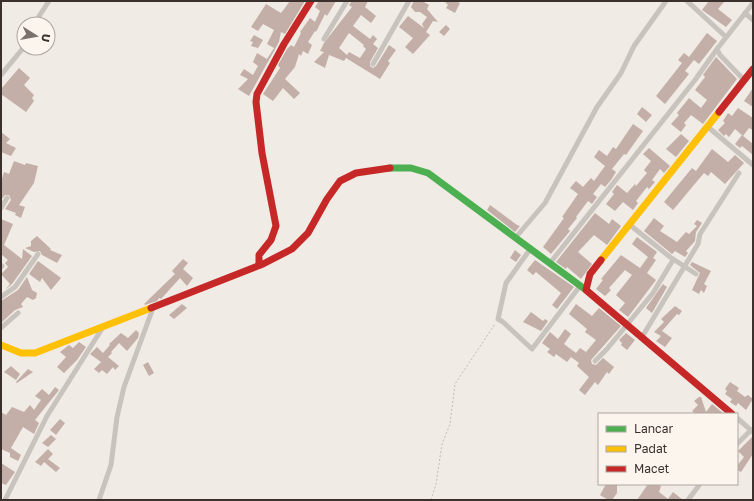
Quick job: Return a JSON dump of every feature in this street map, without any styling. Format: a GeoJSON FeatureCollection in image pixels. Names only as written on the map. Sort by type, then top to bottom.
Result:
{"type":"FeatureCollection","features":[{"type":"Feature","properties":{"kind":"street"},"geometry":{"type":"LineString","coordinates":[[39,16],[49,1]]}},
{"type":"Feature","properties":{"kind":"street"},"geometry":{"type":"LineString","coordinates":[[259,265],[259,255],[271,240],[276,230],[276,226],[262,153],[256,97],[284,44],[311,1]]}},
{"type":"Feature","properties":{"kind":"street"},"geometry":{"type":"LineString","coordinates":[[324,39],[348,1]]}},
{"type":"Feature","properties":{"kind":"street"},"geometry":{"type":"LineString","coordinates":[[373,64],[409,1]]}},
{"type":"Feature","properties":{"kind":"street"},"geometry":{"type":"LineString","coordinates":[[516,237],[545,203],[600,102],[621,73],[634,46],[666,1]]}},
{"type":"Feature","properties":{"kind":"street"},"geometry":{"type":"LineString","coordinates":[[687,1],[726,37]]}},
{"type":"Feature","properties":{"kind":"street"},"geometry":{"type":"LineString","coordinates":[[550,263],[695,80],[753,3]]}},
{"type":"Feature","properties":{"kind":"street"},"geometry":{"type":"LineString","coordinates":[[744,13],[753,20]]}},
{"type":"Feature","properties":{"kind":"street"},"geometry":{"type":"LineString","coordinates":[[717,49],[720,55],[744,80]]}},
{"type":"Feature","properties":{"kind":"street"},"geometry":{"type":"LineString","coordinates":[[1,75],[17,56]]}},
{"type":"Feature","properties":{"kind":"street"},"geometry":{"type":"LineString","coordinates":[[533,250],[506,283],[500,321],[532,349],[583,288],[590,274],[753,69]]}},
{"type":"Feature","properties":{"kind":"street"},"geometry":{"type":"LineString","coordinates":[[708,127],[753,165]]}},
{"type":"Feature","properties":{"kind":"street"},"geometry":{"type":"LineString","coordinates":[[1,345],[21,353],[29,354],[153,308],[259,265],[299,244],[343,179],[358,172],[406,168],[422,170],[516,237],[627,324],[729,413]]}},
{"type":"Feature","properties":{"kind":"street"},"geometry":{"type":"LineString","coordinates":[[642,338],[698,244],[700,234],[739,173]]}},
{"type":"Feature","properties":{"kind":"street"},"geometry":{"type":"LineString","coordinates":[[1,208],[7,198]]}},
{"type":"Feature","properties":{"kind":"street"},"geometry":{"type":"LineString","coordinates":[[630,225],[674,260],[696,274]]}},
{"type":"Feature","properties":{"kind":"street"},"geometry":{"type":"LineString","coordinates":[[1,298],[15,287],[38,254]]}},
{"type":"Feature","properties":{"kind":"street"},"geometry":{"type":"LineString","coordinates":[[595,361],[607,350],[656,288],[674,260]]}},
{"type":"Feature","properties":{"kind":"street"},"geometry":{"type":"LineString","coordinates":[[99,500],[111,465],[117,417],[124,387],[153,308]]}},
{"type":"Feature","properties":{"kind":"street"},"geometry":{"type":"LineString","coordinates":[[1,328],[18,314]]}},
{"type":"Feature","properties":{"kind":"street"},"geometry":{"type":"LineString","coordinates":[[5,500],[47,416],[103,327]]}},
{"type":"Feature","properties":{"kind":"street"},"geometry":{"type":"LineString","coordinates":[[738,419],[752,431],[738,443]]}},
{"type":"Feature","properties":{"kind":"street"},"geometry":{"type":"LineString","coordinates":[[688,500],[699,485]]}},
{"type":"Feature","properties":{"kind":"path"},"geometry":{"type":"LineString","coordinates":[[431,500],[436,484],[442,444],[450,424],[455,384],[500,321]]}},
{"type":"Feature","properties":{"kind":"building"},"geometry":{"type":"Polygon","coordinates":[[[290,1],[305,1],[285,34],[281,32],[279,42],[249,96],[238,89],[248,79],[240,75],[244,69],[253,75],[258,66],[253,62],[257,53],[267,59],[274,48],[267,44],[274,30],[263,24],[258,31],[251,27],[266,4],[281,13],[290,1]]]}},
{"type":"Feature","properties":{"kind":"building"},"geometry":{"type":"Polygon","coordinates":[[[319,1],[336,1],[327,16],[325,14],[316,32],[315,31],[308,42],[312,45],[308,54],[303,51],[301,56],[299,54],[295,67],[285,79],[300,93],[294,99],[283,88],[273,101],[263,94],[280,68],[278,65],[287,49],[291,45],[294,47],[301,33],[300,32],[310,18],[315,22],[320,11],[315,7],[319,1]]]}},
{"type":"Feature","properties":{"kind":"building"},"geometry":{"type":"Polygon","coordinates":[[[352,1],[368,1],[365,7],[376,16],[371,23],[361,15],[353,26],[370,39],[373,35],[377,39],[373,44],[378,48],[370,62],[370,66],[373,68],[376,66],[389,45],[396,50],[388,61],[390,63],[380,79],[346,58],[344,61],[329,55],[325,68],[314,62],[324,52],[320,51],[324,43],[352,7],[349,5],[352,1]],[[349,33],[339,48],[347,55],[349,52],[360,58],[366,49],[363,46],[364,45],[349,33]]]}},
{"type":"Feature","properties":{"kind":"building"},"geometry":{"type":"Polygon","coordinates":[[[414,1],[422,1],[429,5],[427,9],[438,22],[433,21],[426,32],[430,35],[413,54],[405,47],[413,38],[399,27],[408,16],[424,28],[422,24],[427,17],[420,12],[415,12],[411,7],[414,1]]]}},
{"type":"Feature","properties":{"kind":"building"},"geometry":{"type":"Polygon","coordinates":[[[444,1],[456,1],[460,3],[455,13],[446,8],[448,5],[444,1]]]}},
{"type":"Feature","properties":{"kind":"building"},"geometry":{"type":"Polygon","coordinates":[[[709,1],[725,1],[718,9],[732,20],[726,27],[702,10],[709,1]]]}},
{"type":"Feature","properties":{"kind":"building"},"geometry":{"type":"Polygon","coordinates":[[[446,25],[450,29],[444,36],[439,32],[446,25]]]}},
{"type":"Feature","properties":{"kind":"building"},"geometry":{"type":"Polygon","coordinates":[[[707,33],[717,41],[699,64],[694,60],[685,71],[689,74],[665,104],[656,96],[682,63],[678,60],[684,53],[689,57],[707,33]]]}},
{"type":"Feature","properties":{"kind":"building"},"geometry":{"type":"Polygon","coordinates":[[[254,35],[263,40],[258,48],[251,46],[253,42],[250,41],[254,35]]]}},
{"type":"Feature","properties":{"kind":"building"},"geometry":{"type":"Polygon","coordinates":[[[716,57],[737,79],[703,124],[691,115],[684,123],[686,125],[681,132],[671,124],[679,115],[677,113],[689,98],[701,108],[707,100],[695,90],[705,77],[703,75],[716,57]]]}},
{"type":"Feature","properties":{"kind":"building"},"geometry":{"type":"Polygon","coordinates":[[[19,68],[30,78],[24,85],[34,95],[32,98],[34,101],[26,112],[1,94],[1,89],[19,68]]]}},
{"type":"Feature","properties":{"kind":"building"},"geometry":{"type":"Polygon","coordinates":[[[753,88],[753,107],[744,101],[753,88]]]}},
{"type":"Feature","properties":{"kind":"building"},"geometry":{"type":"Polygon","coordinates":[[[642,107],[652,115],[646,122],[637,114],[642,107]]]}},
{"type":"Feature","properties":{"kind":"building"},"geometry":{"type":"Polygon","coordinates":[[[738,108],[753,118],[753,130],[749,128],[743,136],[735,129],[729,137],[726,134],[724,136],[718,130],[725,123],[723,121],[728,113],[732,116],[738,108]]]}},
{"type":"Feature","properties":{"kind":"building"},"geometry":{"type":"Polygon","coordinates":[[[633,124],[643,131],[626,155],[624,154],[612,169],[616,172],[611,180],[605,187],[601,184],[593,194],[597,197],[592,204],[588,201],[568,229],[570,231],[551,254],[543,247],[564,218],[562,217],[578,194],[570,188],[576,181],[583,187],[591,178],[594,181],[605,166],[594,157],[599,150],[607,156],[613,147],[616,149],[633,124]]]}},
{"type":"Feature","properties":{"kind":"building"},"geometry":{"type":"Polygon","coordinates":[[[1,132],[10,139],[6,143],[16,148],[11,156],[1,152],[1,132]]]}},
{"type":"Feature","properties":{"kind":"building"},"geometry":{"type":"Polygon","coordinates":[[[681,134],[689,141],[676,157],[666,149],[681,134]]]}},
{"type":"Feature","properties":{"kind":"building"},"geometry":{"type":"Polygon","coordinates":[[[742,135],[753,144],[753,155],[742,146],[740,148],[735,144],[742,135]]]}},
{"type":"Feature","properties":{"kind":"building"},"geometry":{"type":"Polygon","coordinates":[[[649,148],[670,166],[664,173],[660,169],[652,180],[655,182],[649,189],[647,187],[636,201],[638,203],[633,210],[623,202],[615,211],[606,204],[614,194],[612,192],[617,185],[627,193],[635,184],[636,186],[647,173],[644,170],[651,161],[643,154],[649,148]]]}},
{"type":"Feature","properties":{"kind":"building"},"geometry":{"type":"Polygon","coordinates":[[[712,149],[728,162],[735,155],[744,163],[725,184],[711,172],[708,176],[704,173],[673,210],[664,202],[692,168],[696,171],[712,149]]]}},
{"type":"Feature","properties":{"kind":"building"},"geometry":{"type":"Polygon","coordinates":[[[14,161],[25,165],[26,163],[38,166],[34,183],[19,205],[25,207],[21,218],[15,215],[16,213],[5,209],[11,200],[9,195],[5,195],[1,200],[1,182],[4,172],[9,174],[14,161]]]}},
{"type":"Feature","properties":{"kind":"building"},"geometry":{"type":"Polygon","coordinates":[[[490,205],[520,226],[515,232],[487,210],[490,205]]]}},
{"type":"Feature","properties":{"kind":"building"},"geometry":{"type":"Polygon","coordinates":[[[595,213],[609,224],[612,219],[621,226],[607,245],[594,235],[578,252],[592,264],[581,279],[567,267],[566,269],[556,262],[595,213]]]}},
{"type":"Feature","properties":{"kind":"building"},"geometry":{"type":"Polygon","coordinates":[[[654,218],[664,226],[660,231],[677,242],[686,232],[689,234],[697,226],[694,224],[697,220],[702,223],[696,232],[695,241],[686,251],[688,253],[685,257],[675,251],[672,254],[644,231],[654,218]]]}},
{"type":"Feature","properties":{"kind":"building"},"geometry":{"type":"Polygon","coordinates":[[[1,219],[13,224],[4,245],[22,259],[23,249],[32,256],[12,284],[5,290],[10,284],[1,274],[8,267],[5,263],[8,260],[1,254],[1,219]]]}},
{"type":"Feature","properties":{"kind":"building"},"geometry":{"type":"Polygon","coordinates":[[[37,236],[51,249],[50,250],[62,255],[57,263],[42,255],[40,251],[34,252],[25,248],[31,246],[31,241],[37,236]]]}},
{"type":"Feature","properties":{"kind":"building"},"geometry":{"type":"Polygon","coordinates":[[[637,237],[657,252],[653,258],[656,260],[647,273],[656,280],[628,317],[619,310],[625,303],[616,295],[632,275],[625,270],[609,288],[611,290],[605,296],[596,289],[603,280],[601,279],[621,255],[640,268],[648,257],[632,244],[637,237]]]}},
{"type":"Feature","properties":{"kind":"building"},"geometry":{"type":"Polygon","coordinates":[[[515,250],[521,255],[516,262],[510,258],[515,250]]]}},
{"type":"Feature","properties":{"kind":"building"},"geometry":{"type":"Polygon","coordinates":[[[183,259],[188,263],[183,269],[193,278],[187,286],[180,278],[161,299],[159,298],[157,301],[145,305],[144,304],[175,274],[172,271],[183,259]]]}},
{"type":"Feature","properties":{"kind":"building"},"geometry":{"type":"Polygon","coordinates":[[[535,260],[574,287],[557,309],[552,305],[561,293],[536,272],[533,275],[527,270],[535,260]]]}},
{"type":"Feature","properties":{"kind":"building"},"geometry":{"type":"Polygon","coordinates":[[[38,261],[61,278],[51,290],[42,278],[40,282],[29,274],[38,261]]]}},
{"type":"Feature","properties":{"kind":"building"},"geometry":{"type":"Polygon","coordinates":[[[692,262],[711,271],[704,284],[707,286],[704,293],[701,290],[699,294],[692,290],[700,273],[690,265],[692,262]]]}},
{"type":"Feature","properties":{"kind":"building"},"geometry":{"type":"Polygon","coordinates":[[[27,277],[32,290],[37,293],[36,298],[33,300],[27,297],[21,304],[23,307],[15,310],[1,323],[1,301],[18,290],[27,277]]]}},
{"type":"Feature","properties":{"kind":"building"},"geometry":{"type":"Polygon","coordinates":[[[663,284],[667,287],[652,313],[646,308],[663,284]]]}},
{"type":"Feature","properties":{"kind":"building"},"geometry":{"type":"Polygon","coordinates":[[[182,304],[187,308],[174,319],[169,315],[182,304]]]}},
{"type":"Feature","properties":{"kind":"building"},"geometry":{"type":"Polygon","coordinates":[[[576,304],[592,316],[599,308],[621,326],[591,360],[592,364],[596,365],[603,358],[614,367],[609,374],[607,372],[598,385],[595,382],[585,395],[579,390],[589,377],[577,366],[579,363],[571,357],[567,362],[556,354],[554,357],[547,352],[550,349],[542,343],[550,332],[558,339],[565,329],[571,334],[564,344],[576,353],[580,348],[586,352],[596,340],[585,332],[587,329],[569,314],[576,304]]]}},
{"type":"Feature","properties":{"kind":"building"},"geometry":{"type":"Polygon","coordinates":[[[675,306],[682,311],[679,315],[677,314],[662,331],[672,338],[665,347],[656,341],[661,336],[654,332],[664,322],[661,319],[675,306]]]}},
{"type":"Feature","properties":{"kind":"building"},"geometry":{"type":"Polygon","coordinates":[[[531,312],[543,321],[545,319],[548,321],[541,331],[523,322],[531,312]]]}},
{"type":"Feature","properties":{"kind":"building"},"geometry":{"type":"Polygon","coordinates":[[[136,330],[139,333],[138,338],[127,351],[119,343],[108,357],[119,366],[115,370],[113,367],[107,374],[102,370],[99,373],[94,369],[101,362],[90,354],[97,347],[103,353],[110,345],[109,344],[121,333],[128,338],[136,330]]]}},
{"type":"Feature","properties":{"kind":"building"},"geometry":{"type":"Polygon","coordinates":[[[626,333],[635,340],[627,350],[621,345],[622,343],[619,340],[626,333]]]}},
{"type":"Feature","properties":{"kind":"building"},"geometry":{"type":"Polygon","coordinates":[[[79,342],[86,347],[77,360],[64,373],[57,367],[66,357],[60,352],[69,345],[73,348],[79,342]]]}},
{"type":"Feature","properties":{"kind":"building"},"geometry":{"type":"Polygon","coordinates":[[[148,362],[154,373],[149,376],[143,365],[148,362]]]}},
{"type":"Feature","properties":{"kind":"building"},"geometry":{"type":"Polygon","coordinates":[[[11,366],[20,374],[16,380],[4,372],[11,366]]]}},
{"type":"Feature","properties":{"kind":"building"},"geometry":{"type":"Polygon","coordinates":[[[28,369],[33,372],[17,383],[16,382],[28,369]]]}},
{"type":"Feature","properties":{"kind":"building"},"geometry":{"type":"Polygon","coordinates":[[[730,382],[739,388],[737,391],[745,397],[748,395],[753,399],[746,410],[738,403],[736,406],[730,402],[732,399],[725,394],[727,391],[725,389],[730,382]]]}},
{"type":"Feature","properties":{"kind":"building"},"geometry":{"type":"Polygon","coordinates":[[[55,387],[59,390],[35,420],[39,423],[34,434],[23,427],[11,448],[21,455],[18,461],[10,457],[10,453],[1,449],[1,412],[6,415],[12,407],[24,412],[30,405],[34,410],[41,400],[35,396],[42,389],[49,395],[55,387]]]}},
{"type":"Feature","properties":{"kind":"building"},"geometry":{"type":"Polygon","coordinates":[[[701,397],[706,412],[712,404],[723,413],[695,413],[692,411],[698,405],[694,401],[701,397]]]}},
{"type":"Feature","properties":{"kind":"building"},"geometry":{"type":"Polygon","coordinates":[[[60,419],[65,423],[56,435],[50,430],[60,419]]]}},
{"type":"Feature","properties":{"kind":"building"},"geometry":{"type":"Polygon","coordinates":[[[51,435],[56,439],[48,447],[42,443],[51,435]]]}},
{"type":"Feature","properties":{"kind":"building"},"geometry":{"type":"Polygon","coordinates":[[[753,436],[753,454],[741,472],[738,470],[738,465],[744,457],[738,451],[753,436]]]}},
{"type":"Feature","properties":{"kind":"building"},"geometry":{"type":"Polygon","coordinates":[[[48,449],[53,454],[48,459],[60,468],[56,472],[44,462],[41,466],[35,462],[48,449]]]}},
{"type":"Feature","properties":{"kind":"building"},"geometry":{"type":"Polygon","coordinates":[[[1,463],[15,472],[6,485],[1,483],[1,463]]]}},
{"type":"Feature","properties":{"kind":"building"},"geometry":{"type":"Polygon","coordinates":[[[605,485],[617,485],[617,493],[612,500],[608,500],[600,495],[605,485]]]}},
{"type":"Feature","properties":{"kind":"building"},"geometry":{"type":"Polygon","coordinates":[[[647,485],[660,485],[661,486],[659,492],[668,499],[673,492],[683,500],[637,500],[647,485]]]}},
{"type":"Feature","properties":{"kind":"traffic: fast"},"geometry":{"type":"LineString","coordinates":[[390,168],[411,168],[428,173],[586,290]]}},
{"type":"Feature","properties":{"kind":"traffic: slow"},"geometry":{"type":"LineString","coordinates":[[601,260],[719,112]]}},
{"type":"Feature","properties":{"kind":"traffic: slow"},"geometry":{"type":"LineString","coordinates":[[1,345],[21,353],[35,353],[151,308]]}},
{"type":"Feature","properties":{"kind":"traffic: jam"},"geometry":{"type":"LineString","coordinates":[[259,265],[259,255],[271,240],[276,226],[262,153],[256,102],[257,94],[284,44],[311,1]]}},
{"type":"Feature","properties":{"kind":"traffic: jam"},"geometry":{"type":"LineString","coordinates":[[719,112],[753,69]]}},
{"type":"Feature","properties":{"kind":"traffic: jam"},"geometry":{"type":"LineString","coordinates":[[151,308],[263,264],[292,249],[308,233],[327,199],[340,181],[356,173],[390,168]]}},
{"type":"Feature","properties":{"kind":"traffic: jam"},"geometry":{"type":"LineString","coordinates":[[601,260],[590,274],[586,290],[731,413]]}}]}
